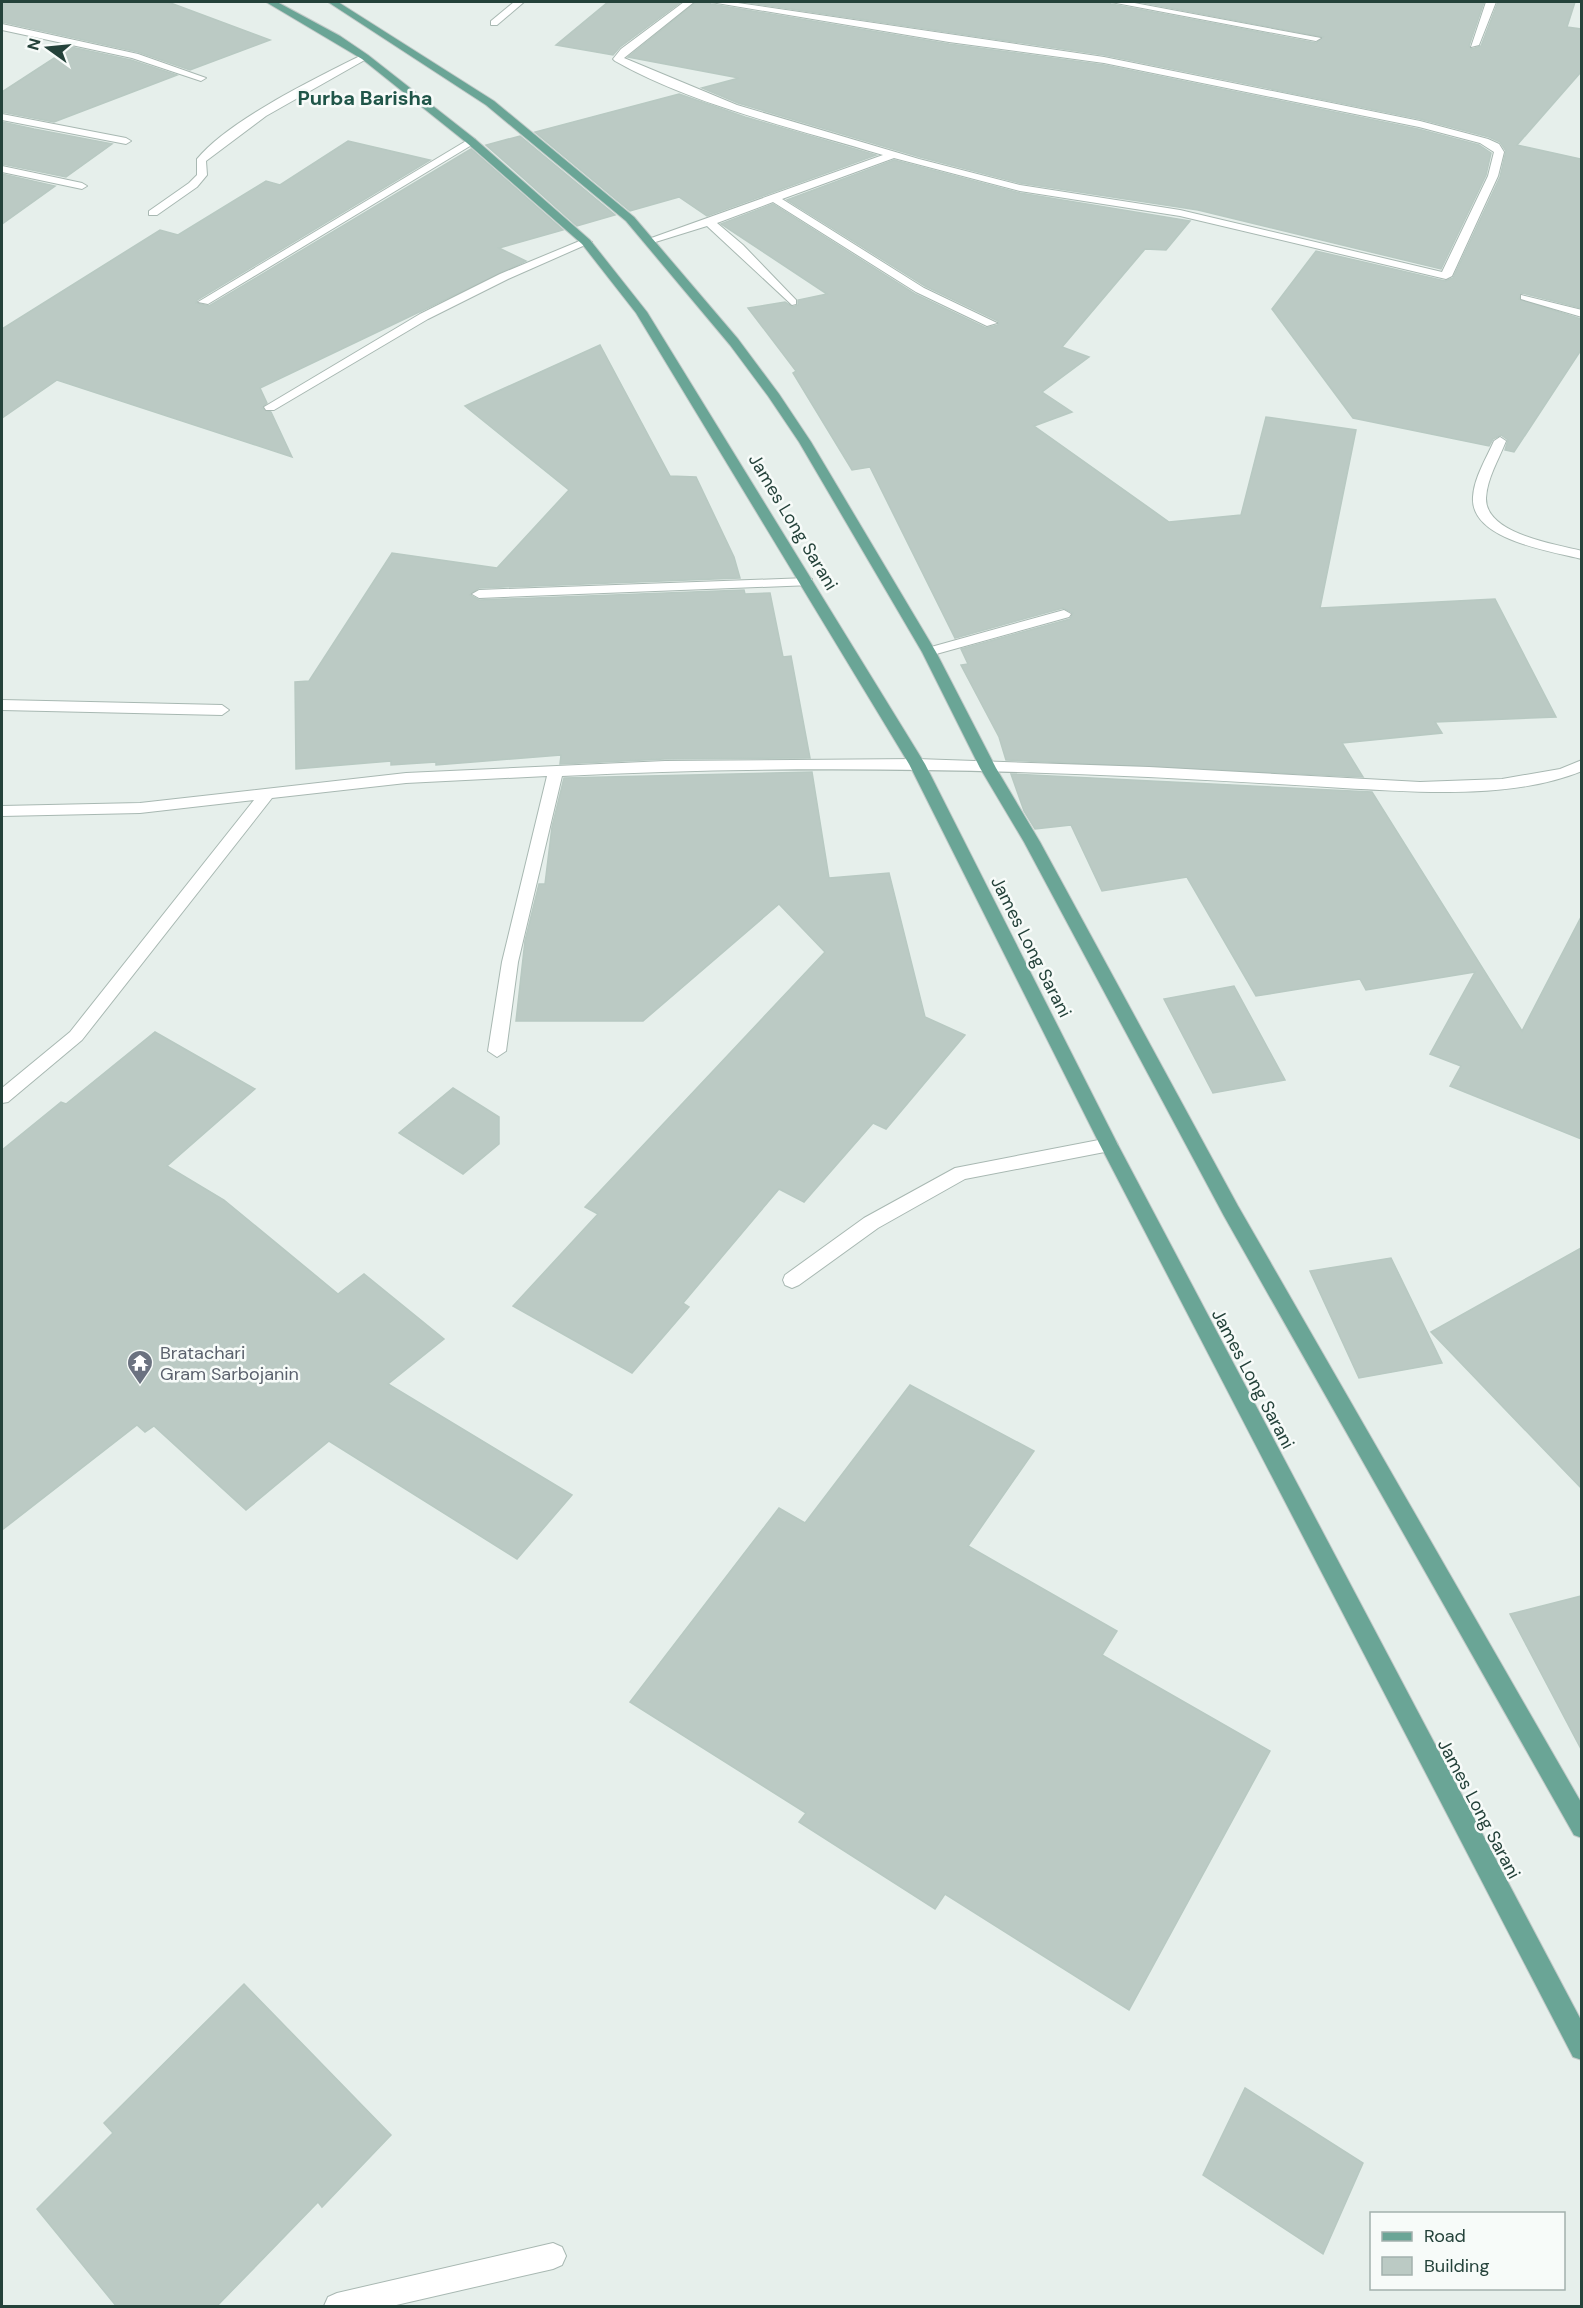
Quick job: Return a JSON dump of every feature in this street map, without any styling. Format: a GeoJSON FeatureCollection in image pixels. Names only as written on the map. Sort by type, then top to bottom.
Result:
{"type":"FeatureCollection","features":[{"type":"Feature","properties":{"kind":"main road","name":"James Long Sarani"},"geometry":{"type":"LineString","coordinates":[[271,2],[337,38],[471,141],[586,242],[641,312],[917,764],[1109,1145],[1581,2048]]}},
{"type":"Feature","properties":{"kind":"main road"},"geometry":{"type":"LineString","coordinates":[[332,2],[490,103],[630,219],[734,342],[773,394],[805,442],[929,652],[988,768],[1032,842],[1231,1211],[1581,1827]]}},
{"type":"Feature","properties":{"kind":"street"},"geometry":{"type":"LineString","coordinates":[[494,23],[519,2]]}},
{"type":"Feature","properties":{"kind":"street"},"geometry":{"type":"LineString","coordinates":[[689,2],[624,51],[618,59],[634,68],[733,107],[892,154],[1020,188],[1180,213],[1446,276],[1492,176],[1500,152],[1495,146],[1484,141],[1420,124],[1104,60],[949,39],[716,2]]}},
{"type":"Feature","properties":{"kind":"street"},"geometry":{"type":"LineString","coordinates":[[1116,2],[1316,38]]}},
{"type":"Feature","properties":{"kind":"street"},"geometry":{"type":"LineString","coordinates":[[1474,45],[1491,2]]}},
{"type":"Feature","properties":{"kind":"street"},"geometry":{"type":"LineString","coordinates":[[2,27],[135,56],[201,78]]}},
{"type":"Feature","properties":{"kind":"street"},"geometry":{"type":"LineString","coordinates":[[153,213],[193,184],[202,175],[201,162],[205,156],[245,125],[271,107],[364,57]]}},
{"type":"Feature","properties":{"kind":"street"},"geometry":{"type":"LineString","coordinates":[[2,117],[126,141]]}},
{"type":"Feature","properties":{"kind":"street"},"geometry":{"type":"LineString","coordinates":[[204,302],[471,141]]}},
{"type":"Feature","properties":{"kind":"street"},"geometry":{"type":"LineString","coordinates":[[649,241],[775,200],[892,154]]}},
{"type":"Feature","properties":{"kind":"street"},"geometry":{"type":"LineString","coordinates":[[2,169],[82,186]]}},
{"type":"Feature","properties":{"kind":"street"},"geometry":{"type":"LineString","coordinates":[[775,200],[920,290],[991,323]]}},
{"type":"Feature","properties":{"kind":"street"},"geometry":{"type":"LineString","coordinates":[[709,222],[739,247],[792,302]]}},
{"type":"Feature","properties":{"kind":"street"},"geometry":{"type":"LineString","coordinates":[[270,407],[390,335],[541,259],[586,242]]}},
{"type":"Feature","properties":{"kind":"street"},"geometry":{"type":"LineString","coordinates":[[1525,297],[1581,314]]}},
{"type":"Feature","properties":{"kind":"street"},"geometry":{"type":"LineString","coordinates":[[1500,441],[1482,488],[1480,507],[1487,520],[1501,531],[1581,555]]}},
{"type":"Feature","properties":{"kind":"street"},"geometry":{"type":"LineString","coordinates":[[479,594],[807,582]]}},
{"type":"Feature","properties":{"kind":"street"},"geometry":{"type":"LineString","coordinates":[[929,652],[1064,614]]}},
{"type":"Feature","properties":{"kind":"street"},"geometry":{"type":"LineString","coordinates":[[2,705],[222,710]]}},
{"type":"Feature","properties":{"kind":"street"},"geometry":{"type":"LineString","coordinates":[[2,811],[140,808],[405,778],[664,766],[917,764],[1149,772],[1420,787],[1502,784],[1563,773],[1581,765]]}},
{"type":"Feature","properties":{"kind":"street"},"geometry":{"type":"LineString","coordinates":[[497,1051],[510,962],[556,771]]}},
{"type":"Feature","properties":{"kind":"street"},"geometry":{"type":"LineString","coordinates":[[1563,773],[1581,777]]}},
{"type":"Feature","properties":{"kind":"street"},"geometry":{"type":"LineString","coordinates":[[2,1097],[76,1036],[268,793]]}},
{"type":"Feature","properties":{"kind":"street"},"geometry":{"type":"LineString","coordinates":[[792,1280],[871,1223],[961,1173],[1109,1145]]}},
{"type":"Feature","properties":{"kind":"street"},"geometry":{"type":"LineString","coordinates":[[337,2307],[553,2256]]}},
{"type":"Feature","properties":{"kind":"building"},"geometry":{"type":"Polygon","coordinates":[[[2,2],[168,2],[270,40],[190,70],[138,52],[2,22],[2,2]]]}},
{"type":"Feature","properties":{"kind":"building"},"geometry":{"type":"Polygon","coordinates":[[[608,2],[681,2],[620,47],[613,55],[556,45],[608,2]]]}},
{"type":"Feature","properties":{"kind":"building"},"geometry":{"type":"Polygon","coordinates":[[[696,2],[709,2],[949,44],[1104,65],[1418,129],[1479,145],[1491,153],[1486,175],[1441,269],[1198,210],[1020,183],[920,157],[738,103],[702,88],[739,78],[628,57],[696,2]]]}},
{"type":"Feature","properties":{"kind":"building"},"geometry":{"type":"Polygon","coordinates":[[[743,2],[1109,2],[1316,43],[1323,37],[1139,2],[1484,2],[1469,46],[1472,49],[1481,46],[1498,2],[1575,2],[1567,27],[1581,29],[1581,72],[1517,145],[1581,159],[1581,308],[1522,293],[1519,299],[1581,319],[1581,350],[1514,452],[1505,450],[1508,440],[1501,435],[1493,439],[1489,446],[1353,418],[1272,309],[1316,251],[1445,281],[1453,278],[1500,177],[1506,151],[1500,142],[1489,137],[1420,119],[1104,55],[743,2]]]}},
{"type":"Feature","properties":{"kind":"building"},"geometry":{"type":"Polygon","coordinates":[[[71,47],[131,60],[177,75],[54,122],[2,112],[2,92],[71,47]]]}},
{"type":"Feature","properties":{"kind":"building"},"geometry":{"type":"Polygon","coordinates":[[[679,94],[745,117],[876,155],[707,216],[679,197],[630,211],[535,132],[679,94]]]}},
{"type":"Feature","properties":{"kind":"building"},"geometry":{"type":"Polygon","coordinates":[[[2,122],[112,144],[66,177],[2,164],[2,122]]]}},
{"type":"Feature","properties":{"kind":"building"},"geometry":{"type":"Polygon","coordinates":[[[520,136],[615,215],[577,226],[486,145],[520,136]]]}},
{"type":"Feature","properties":{"kind":"building"},"geometry":{"type":"Polygon","coordinates":[[[348,141],[430,160],[197,300],[196,303],[209,306],[471,149],[563,230],[499,248],[526,261],[260,388],[267,403],[262,408],[271,412],[292,457],[57,380],[2,418],[2,329],[160,230],[178,235],[266,181],[280,185],[348,141]]]}},
{"type":"Feature","properties":{"kind":"building"},"geometry":{"type":"Polygon","coordinates":[[[894,160],[1020,193],[1190,221],[1166,250],[1145,249],[1062,347],[1089,357],[1042,392],[1072,412],[1034,426],[1169,522],[1241,515],[1266,417],[1356,430],[1320,608],[1495,599],[1556,717],[1435,722],[1442,733],[1342,743],[1363,777],[1006,760],[999,737],[961,665],[968,664],[961,649],[1070,619],[1073,613],[1063,608],[955,638],[870,467],[852,470],[793,373],[796,371],[748,308],[785,302],[793,307],[798,305],[798,300],[827,294],[721,224],[773,204],[915,294],[986,328],[998,325],[998,321],[925,286],[787,200],[894,160]]]}},
{"type":"Feature","properties":{"kind":"building"},"geometry":{"type":"Polygon","coordinates":[[[2,174],[55,186],[2,224],[2,174]]]}},
{"type":"Feature","properties":{"kind":"building"},"geometry":{"type":"Polygon","coordinates":[[[600,345],[670,476],[696,477],[734,557],[740,578],[479,588],[470,595],[479,600],[744,590],[745,594],[770,593],[783,657],[791,656],[810,758],[665,759],[560,764],[561,755],[436,765],[436,762],[391,765],[391,761],[296,769],[295,682],[309,681],[392,553],[497,568],[569,490],[465,406],[600,345]]]}},
{"type":"Feature","properties":{"kind":"building"},"geometry":{"type":"Polygon","coordinates":[[[812,772],[829,878],[889,873],[925,1017],[965,1035],[886,1129],[873,1123],[804,1202],[779,1189],[683,1303],[689,1307],[632,1373],[513,1306],[598,1214],[585,1207],[825,952],[779,904],[643,1021],[516,1021],[525,941],[539,884],[545,884],[552,827],[564,778],[812,772]]]}},
{"type":"Feature","properties":{"kind":"building"},"geometry":{"type":"Polygon","coordinates":[[[1011,774],[1372,792],[1522,1031],[1581,917],[1581,1139],[1450,1086],[1461,1066],[1430,1054],[1475,972],[1366,990],[1360,979],[1256,996],[1187,877],[1102,891],[1071,825],[1035,829],[1024,811],[1011,774]]]}},
{"type":"Feature","properties":{"kind":"building"},"geometry":{"type":"Polygon","coordinates":[[[1234,986],[1285,1080],[1213,1093],[1164,999],[1234,986]]]}},
{"type":"Feature","properties":{"kind":"building"},"geometry":{"type":"Polygon","coordinates":[[[155,1032],[255,1089],[167,1166],[224,1200],[338,1294],[364,1274],[444,1339],[388,1384],[572,1495],[517,1559],[329,1441],[246,1510],[154,1426],[145,1432],[137,1425],[2,1530],[2,1150],[61,1102],[66,1104],[155,1032]]]}},
{"type":"Feature","properties":{"kind":"building"},"geometry":{"type":"Polygon","coordinates":[[[453,1088],[499,1117],[499,1144],[463,1174],[399,1133],[453,1088]]]}},
{"type":"Feature","properties":{"kind":"building"},"geometry":{"type":"Polygon","coordinates":[[[1581,1248],[1581,1488],[1431,1332],[1581,1248]]]}},
{"type":"Feature","properties":{"kind":"building"},"geometry":{"type":"Polygon","coordinates":[[[1391,1258],[1442,1363],[1359,1378],[1310,1271],[1391,1258]]]}},
{"type":"Feature","properties":{"kind":"building"},"geometry":{"type":"Polygon","coordinates":[[[910,1385],[1034,1451],[968,1546],[1117,1631],[1102,1655],[1270,1751],[1129,2010],[945,1894],[935,1909],[799,1822],[806,1813],[630,1702],[779,1508],[805,1523],[910,1385]]]}},
{"type":"Feature","properties":{"kind":"building"},"geometry":{"type":"Polygon","coordinates":[[[1581,1596],[1581,1749],[1510,1614],[1581,1596]]]}},
{"type":"Feature","properties":{"kind":"building"},"geometry":{"type":"Polygon","coordinates":[[[244,1984],[391,2135],[322,2207],[318,2202],[216,2307],[117,2307],[37,2209],[113,2133],[104,2123],[244,1984]]]}},
{"type":"Feature","properties":{"kind":"building"},"geometry":{"type":"Polygon","coordinates":[[[1245,2088],[1363,2163],[1323,2254],[1203,2175],[1245,2088]]]}},
{"type":"Feature","properties":{"kind":"place","name":"Bratachari Gram Sarbojanin"},"geometry":{"type":"Point","coordinates":[140,1386]}},
{"type":"Feature","properties":{"kind":"district","name":"Purba Barisha"},"geometry":{"type":"Point","coordinates":[365,98]}}]}
